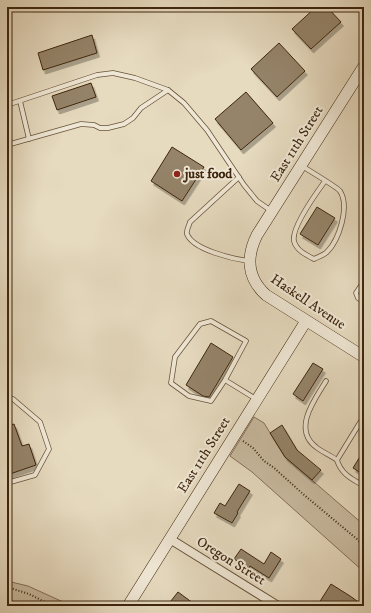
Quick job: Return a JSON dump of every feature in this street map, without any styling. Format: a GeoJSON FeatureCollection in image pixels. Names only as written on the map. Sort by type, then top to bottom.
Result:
{"type":"FeatureCollection","features":[{"type":"Feature","properties":{"kind":"main road","name":"East 11th Street"},"geometry":{"type":"LineString","coordinates":[[250,261],[252,245],[364,66]]}},
{"type":"Feature","properties":{"kind":"main road","name":"Haskell Avenue"},"geometry":{"type":"LineString","coordinates":[[250,261],[250,270],[260,290],[364,357]]}},
{"type":"Feature","properties":{"kind":"main road","name":"East 11th Street"},"geometry":{"type":"LineString","coordinates":[[128,606],[306,320]]}},
{"type":"Feature","properties":{"kind":"street","name":"Oregon Street"},"geometry":{"type":"LineString","coordinates":[[170,539],[278,606]]}},
{"type":"Feature","properties":{"kind":"lane"},"geometry":{"type":"LineString","coordinates":[[7,105],[97,75],[113,73],[135,78],[168,90],[184,103],[202,124],[257,201],[272,212]]}},
{"type":"Feature","properties":{"kind":"lane"},"geometry":{"type":"LineString","coordinates":[[7,145],[81,124],[108,128],[124,124],[133,118],[141,108],[168,90]]}},
{"type":"Feature","properties":{"kind":"lane"},"geometry":{"type":"LineString","coordinates":[[20,101],[29,139]]}},
{"type":"Feature","properties":{"kind":"lane"},"geometry":{"type":"LineString","coordinates":[[301,166],[324,180],[340,191],[344,214],[340,232],[327,252],[314,259],[302,253],[294,241],[295,229],[324,180]]}},
{"type":"Feature","properties":{"kind":"lane"},"geometry":{"type":"LineString","coordinates":[[239,177],[190,222],[187,234],[192,240],[207,250],[234,259],[250,261]]}},
{"type":"Feature","properties":{"kind":"lane"},"geometry":{"type":"LineString","coordinates":[[364,281],[356,293],[358,298],[364,302]]}},
{"type":"Feature","properties":{"kind":"lane"},"geometry":{"type":"LineString","coordinates":[[211,321],[246,341],[225,380],[211,401],[189,396],[171,383],[175,357],[200,324],[211,321]]}},
{"type":"Feature","properties":{"kind":"lane"},"geometry":{"type":"LineString","coordinates":[[225,380],[256,399]]}},
{"type":"Feature","properties":{"kind":"lane"},"geometry":{"type":"LineString","coordinates":[[326,381],[307,414],[305,425],[308,437],[315,446],[337,460],[344,474],[364,486]]}},
{"type":"Feature","properties":{"kind":"lane"},"geometry":{"type":"LineString","coordinates":[[7,399],[13,399],[40,422],[49,449],[35,475],[7,483]]}},
{"type":"Feature","properties":{"kind":"lane"},"geometry":{"type":"LineString","coordinates":[[337,460],[364,416]]}},
{"type":"Feature","properties":{"kind":"path"},"geometry":{"type":"LineString","coordinates":[[244,441],[253,448],[264,461],[364,545]]}},
{"type":"Feature","properties":{"kind":"path"},"geometry":{"type":"LineString","coordinates":[[7,587],[29,594],[53,606]]}},
{"type":"Feature","properties":{"kind":"shaded area"},"geometry":{"type":"Polygon","coordinates":[[[254,417],[264,423],[285,457],[364,525],[364,572],[252,472],[230,456],[254,417]]]}},
{"type":"Feature","properties":{"kind":"shaded area"},"geometry":{"type":"Polygon","coordinates":[[[7,581],[28,586],[72,606],[7,606],[7,581]]]}},
{"type":"Feature","properties":{"kind":"building"},"geometry":{"type":"Polygon","coordinates":[[[316,7],[327,7],[341,22],[311,49],[292,29],[316,7]]]}},
{"type":"Feature","properties":{"kind":"building"},"geometry":{"type":"Polygon","coordinates":[[[92,35],[97,53],[43,70],[38,53],[92,35]]]}},
{"type":"Feature","properties":{"kind":"building"},"geometry":{"type":"Polygon","coordinates":[[[279,43],[305,71],[277,97],[251,69],[279,43]]]}},
{"type":"Feature","properties":{"kind":"building"},"geometry":{"type":"Polygon","coordinates":[[[91,83],[96,97],[57,110],[52,96],[91,83]]]}},
{"type":"Feature","properties":{"kind":"building"},"geometry":{"type":"Polygon","coordinates":[[[246,92],[273,123],[241,150],[215,119],[246,92]]]}},
{"type":"Feature","properties":{"kind":"building","name":"just food"},"geometry":{"type":"Polygon","coordinates":[[[172,147],[204,167],[182,201],[151,181],[172,147]]]}},
{"type":"Feature","properties":{"kind":"building"},"geometry":{"type":"Polygon","coordinates":[[[317,207],[335,218],[318,245],[300,234],[317,207]]]}},
{"type":"Feature","properties":{"kind":"building"},"geometry":{"type":"Polygon","coordinates":[[[211,343],[233,357],[209,397],[203,396],[186,385],[211,343]]]}},
{"type":"Feature","properties":{"kind":"building"},"geometry":{"type":"Polygon","coordinates":[[[313,363],[323,369],[303,401],[293,394],[313,363]]]}},
{"type":"Feature","properties":{"kind":"building"},"geometry":{"type":"Polygon","coordinates":[[[14,424],[22,446],[29,444],[36,465],[7,475],[7,426],[14,424]]]}},
{"type":"Feature","properties":{"kind":"building"},"geometry":{"type":"Polygon","coordinates":[[[282,425],[297,450],[321,470],[312,480],[285,457],[270,433],[282,425]]]}},
{"type":"Feature","properties":{"kind":"building"},"geometry":{"type":"Polygon","coordinates":[[[364,450],[364,475],[353,468],[364,450]]]}},
{"type":"Feature","properties":{"kind":"building"},"geometry":{"type":"Polygon","coordinates":[[[239,484],[250,491],[232,523],[214,513],[220,503],[225,506],[239,484]]]}},
{"type":"Feature","properties":{"kind":"building"},"geometry":{"type":"Polygon","coordinates":[[[241,549],[264,564],[271,552],[281,559],[269,578],[250,566],[249,568],[234,559],[241,549]]]}},
{"type":"Feature","properties":{"kind":"building"},"geometry":{"type":"Polygon","coordinates":[[[331,584],[364,606],[324,606],[319,603],[331,584]]]}},
{"type":"Feature","properties":{"kind":"building"},"geometry":{"type":"Polygon","coordinates":[[[178,592],[197,606],[167,606],[178,592]]]}},
{"type":"Feature","properties":{"kind":"place","name":"just food"},"geometry":{"type":"Point","coordinates":[177,174]}}]}
